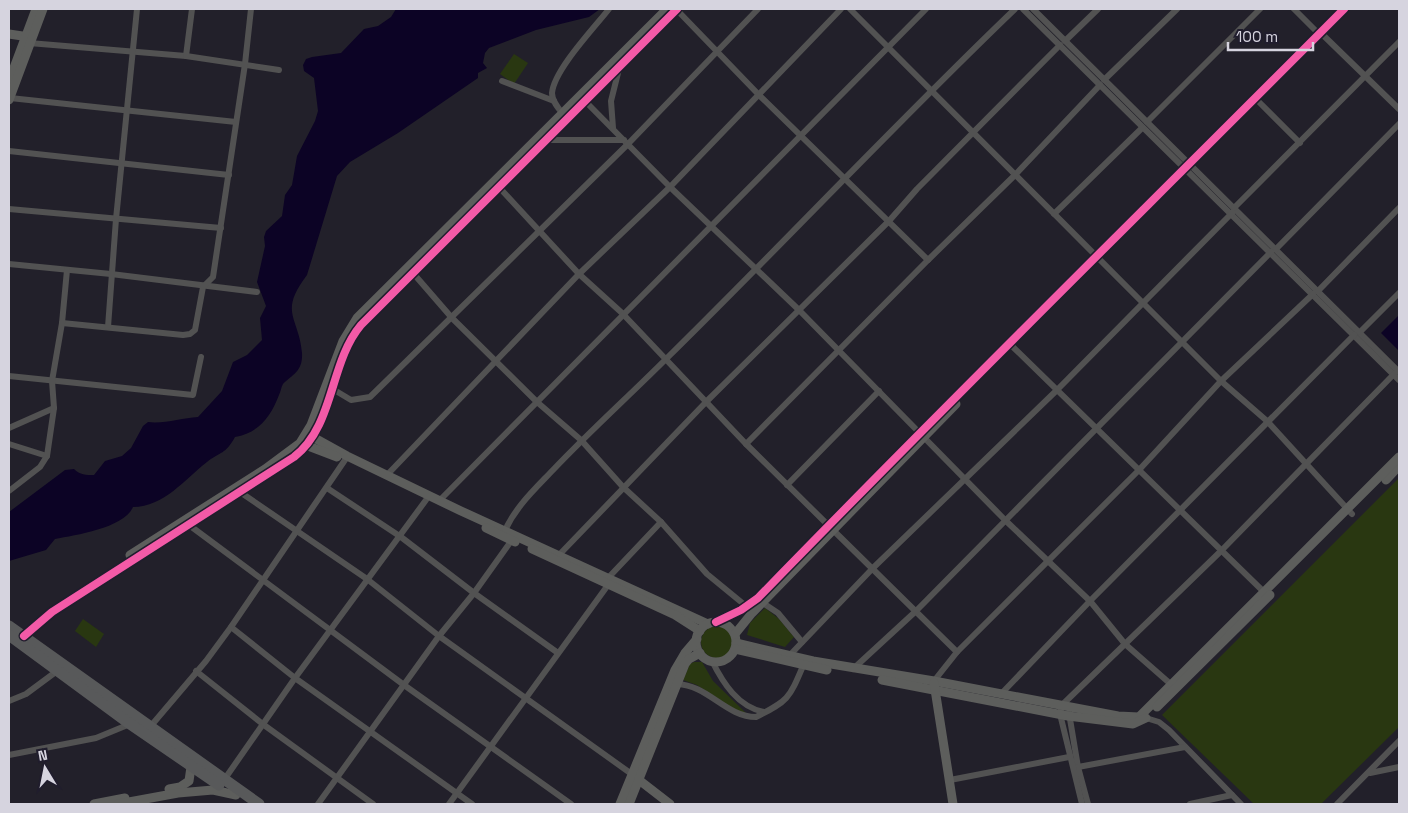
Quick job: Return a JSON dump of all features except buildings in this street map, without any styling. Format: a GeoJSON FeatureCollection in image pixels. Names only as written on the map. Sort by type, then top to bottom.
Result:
{"type":"FeatureCollection","features":[{"type":"Feature","properties":{"kind":"highway"},"geometry":{"type":"LineString","coordinates":[[9,620],[17,634],[57,671],[191,767],[248,804]]}},
{"type":"Feature","properties":{"kind":"highway"},"geometry":{"type":"LineString","coordinates":[[9,640],[17,634]]}},
{"type":"Feature","properties":{"kind":"highway"},"geometry":{"type":"LineString","coordinates":[[17,634],[259,804]]}},
{"type":"Feature","properties":{"kind":"street"},"geometry":{"type":"LineString","coordinates":[[9,81],[30,40],[36,9]]}},
{"type":"Feature","properties":{"kind":"street"},"geometry":{"type":"LineString","coordinates":[[43,9],[9,99],[236,122]]}},
{"type":"Feature","properties":{"kind":"street"},"geometry":{"type":"LineString","coordinates":[[108,327],[116,219],[137,9]]}},
{"type":"Feature","properties":{"kind":"street"},"geometry":{"type":"LineString","coordinates":[[186,56],[192,9]]}},
{"type":"Feature","properties":{"kind":"street"},"geometry":{"type":"LineString","coordinates":[[62,323],[190,334],[196,326],[203,286],[213,277],[245,64],[251,9]]}},
{"type":"Feature","properties":{"kind":"street"},"geometry":{"type":"LineString","coordinates":[[563,114],[554,101],[552,91],[558,76],[609,9]]}},
{"type":"Feature","properties":{"kind":"street"},"geometry":{"type":"LineString","coordinates":[[17,634],[59,600],[200,514],[240,492],[294,457],[307,440],[353,334],[563,114],[620,66],[662,19],[667,9]]}},
{"type":"Feature","properties":{"kind":"street"},"geometry":{"type":"LineString","coordinates":[[17,634],[189,525],[200,514],[307,440],[348,329],[496,184],[547,140],[582,98],[662,19],[677,9],[759,95],[928,260]]}},
{"type":"Feature","properties":{"kind":"street"},"geometry":{"type":"LineString","coordinates":[[331,388],[351,400],[370,397],[539,232],[758,9]]}},
{"type":"Feature","properties":{"kind":"street"},"geometry":{"type":"LineString","coordinates":[[388,475],[579,274],[670,187],[842,9]]}},
{"type":"Feature","properties":{"kind":"street"},"geometry":{"type":"LineString","coordinates":[[850,9],[930,91],[975,132],[1015,175],[1221,381],[1267,422],[1350,512]]}},
{"type":"Feature","properties":{"kind":"street"},"geometry":{"type":"LineString","coordinates":[[440,500],[926,9]]}},
{"type":"Feature","properties":{"kind":"street"},"geometry":{"type":"LineString","coordinates":[[504,533],[512,516],[523,502],[581,440],[667,359],[930,91],[1014,9]]}},
{"type":"Feature","properties":{"kind":"street"},"geometry":{"type":"LineString","coordinates":[[1024,9],[1063,43]]}},
{"type":"Feature","properties":{"kind":"street"},"geometry":{"type":"LineString","coordinates":[[1033,9],[1142,128],[1190,167]]}},
{"type":"Feature","properties":{"kind":"street"},"geometry":{"type":"LineString","coordinates":[[559,555],[707,401],[889,221],[917,189],[1098,9]]}},
{"type":"Feature","properties":{"kind":"street"},"geometry":{"type":"LineString","coordinates":[[1165,9],[1170,15]]}},
{"type":"Feature","properties":{"kind":"street"},"geometry":{"type":"LineString","coordinates":[[746,444],[1015,175],[1102,83],[1177,9]]}},
{"type":"Feature","properties":{"kind":"street"},"geometry":{"type":"LineString","coordinates":[[1147,122],[1260,9]]}},
{"type":"Feature","properties":{"kind":"street"},"geometry":{"type":"LineString","coordinates":[[1294,9],[1399,110]]}},
{"type":"Feature","properties":{"kind":"street"},"geometry":{"type":"LineString","coordinates":[[1190,167],[1258,101],[1344,9]]}},
{"type":"Feature","properties":{"kind":"street"},"geometry":{"type":"LineString","coordinates":[[923,434],[1013,347],[1321,35],[1350,9]]}},
{"type":"Feature","properties":{"kind":"street"},"geometry":{"type":"LineString","coordinates":[[9,34],[30,40]]}},
{"type":"Feature","properties":{"kind":"street"},"geometry":{"type":"LineString","coordinates":[[9,38],[186,56],[279,70]]}},
{"type":"Feature","properties":{"kind":"street"},"geometry":{"type":"LineString","coordinates":[[789,656],[873,568],[1057,390],[1399,42]]}},
{"type":"Feature","properties":{"kind":"street"},"geometry":{"type":"LineString","coordinates":[[613,129],[611,101],[620,66]]}},
{"type":"Feature","properties":{"kind":"street"},"geometry":{"type":"LineString","coordinates":[[502,81],[554,101]]}},
{"type":"Feature","properties":{"kind":"street"},"geometry":{"type":"LineString","coordinates":[[1102,83],[1147,122],[1397,373],[1399,380]]}},
{"type":"Feature","properties":{"kind":"street"},"geometry":{"type":"LineString","coordinates":[[582,98],[670,187],[799,310],[923,434],[1005,520],[1090,601],[1125,644],[1174,688]]}},
{"type":"Feature","properties":{"kind":"street"},"geometry":{"type":"LineString","coordinates":[[1258,101],[1300,143]]}},
{"type":"Feature","properties":{"kind":"street"},"geometry":{"type":"LineString","coordinates":[[853,669],[916,611],[1181,341],[1399,124]]}},
{"type":"Feature","properties":{"kind":"street"},"geometry":{"type":"LineString","coordinates":[[1054,214],[1142,128]]}},
{"type":"Feature","properties":{"kind":"street"},"geometry":{"type":"LineString","coordinates":[[547,140],[626,142]]}},
{"type":"Feature","properties":{"kind":"street"},"geometry":{"type":"LineString","coordinates":[[9,151],[229,175]]}},
{"type":"Feature","properties":{"kind":"street"},"geometry":{"type":"LineString","coordinates":[[496,184],[579,274],[667,359],[746,444],[957,652]]}},
{"type":"Feature","properties":{"kind":"street"},"geometry":{"type":"LineString","coordinates":[[953,804],[934,685],[957,652],[1140,470],[1221,381],[1315,292],[1399,208]]}},
{"type":"Feature","properties":{"kind":"street"},"geometry":{"type":"LineString","coordinates":[[9,209],[220,228]]}},
{"type":"Feature","properties":{"kind":"street"},"geometry":{"type":"LineString","coordinates":[[712,661],[723,661],[763,603],[832,528],[923,434],[1099,260]]}},
{"type":"Feature","properties":{"kind":"street"},"geometry":{"type":"LineString","coordinates":[[9,264],[111,274],[256,292]]}},
{"type":"Feature","properties":{"kind":"street"},"geometry":{"type":"LineString","coordinates":[[9,491],[40,467],[47,456],[54,408],[52,381],[62,323],[67,270]]}},
{"type":"Feature","properties":{"kind":"street"},"geometry":{"type":"LineString","coordinates":[[413,273],[452,318],[537,402],[581,440],[623,487],[661,522],[707,574],[746,606]]}},
{"type":"Feature","properties":{"kind":"street"},"geometry":{"type":"LineString","coordinates":[[1002,693],[1267,422],[1399,292]]}},
{"type":"Feature","properties":{"kind":"street"},"geometry":{"type":"LineString","coordinates":[[1013,347],[1267,595]]}},
{"type":"Feature","properties":{"kind":"street"},"geometry":{"type":"LineString","coordinates":[[9,376],[193,395],[201,357]]}},
{"type":"Feature","properties":{"kind":"street"},"geometry":{"type":"LineString","coordinates":[[1082,804],[1069,757],[1066,709],[1125,644],[1221,551],[1397,373]]}},
{"type":"Feature","properties":{"kind":"street"},"geometry":{"type":"LineString","coordinates":[[787,485],[880,391]]}},
{"type":"Feature","properties":{"kind":"street"},"geometry":{"type":"LineString","coordinates":[[9,428],[54,408]]}},
{"type":"Feature","properties":{"kind":"street"},"geometry":{"type":"LineString","coordinates":[[307,440],[426,500],[504,533]]}},
{"type":"Feature","properties":{"kind":"street"},"geometry":{"type":"LineString","coordinates":[[307,440],[388,475],[514,538],[608,581],[712,623],[727,625],[735,642],[803,666],[1002,693],[1133,724],[1146,718],[1350,512],[1399,466]]}},
{"type":"Feature","properties":{"kind":"street"},"geometry":{"type":"LineString","coordinates":[[9,444],[47,456]]}},
{"type":"Feature","properties":{"kind":"street"},"geometry":{"type":"LineString","coordinates":[[1350,512],[1399,457]]}},
{"type":"Feature","properties":{"kind":"street"},"geometry":{"type":"LineString","coordinates":[[150,727],[231,627],[345,460]]}},
{"type":"Feature","properties":{"kind":"street"},"geometry":{"type":"LineString","coordinates":[[327,488],[401,536],[474,593],[558,653]]}},
{"type":"Feature","properties":{"kind":"street"},"geometry":{"type":"LineString","coordinates":[[240,492],[367,579],[439,636],[526,696],[670,804]]}},
{"type":"Feature","properties":{"kind":"street"},"geometry":{"type":"LineString","coordinates":[[224,780],[295,678],[426,500]]}},
{"type":"Feature","properties":{"kind":"street"},"geometry":{"type":"LineString","coordinates":[[449,804],[608,581],[661,522]]}},
{"type":"Feature","properties":{"kind":"street"},"geometry":{"type":"LineString","coordinates":[[189,525],[566,803]]}},
{"type":"Feature","properties":{"kind":"street"},"geometry":{"type":"LineString","coordinates":[[629,804],[636,777],[679,661],[698,635],[712,623],[758,598],[832,528]]}},
{"type":"Feature","properties":{"kind":"street"},"geometry":{"type":"LineString","coordinates":[[514,538],[559,555],[675,615],[698,635],[700,653],[712,661],[721,679],[742,702],[754,710],[765,712]]}},
{"type":"Feature","properties":{"kind":"street"},"geometry":{"type":"LineString","coordinates":[[318,804],[373,731],[439,636],[474,593],[514,538]]}},
{"type":"Feature","properties":{"kind":"street"},"geometry":{"type":"LineString","coordinates":[[763,603],[778,613],[802,642]]}},
{"type":"Feature","properties":{"kind":"street"},"geometry":{"type":"LineString","coordinates":[[231,627],[295,678],[373,731],[472,804]]}},
{"type":"Feature","properties":{"kind":"street"},"geometry":{"type":"LineString","coordinates":[[735,642],[789,656],[934,685],[1066,709],[1118,716],[1139,717],[1174,688]]}},
{"type":"Feature","properties":{"kind":"street"},"geometry":{"type":"LineString","coordinates":[[620,804],[636,777],[685,664],[689,659],[700,653]]}},
{"type":"Feature","properties":{"kind":"street"},"geometry":{"type":"LineString","coordinates":[[677,684],[691,685],[742,715],[756,717],[779,705],[790,695],[803,666]]}},
{"type":"Feature","properties":{"kind":"street"},"geometry":{"type":"LineString","coordinates":[[9,701],[26,694],[57,671]]}},
{"type":"Feature","properties":{"kind":"street"},"geometry":{"type":"LineString","coordinates":[[196,671],[264,725],[373,804]]}},
{"type":"Feature","properties":{"kind":"street"},"geometry":{"type":"LineString","coordinates":[[1066,709],[1088,804]]}},
{"type":"Feature","properties":{"kind":"street"},"geometry":{"type":"LineString","coordinates":[[1146,718],[1159,722],[1241,804]]}},
{"type":"Feature","properties":{"kind":"street"},"geometry":{"type":"LineString","coordinates":[[9,755],[96,738],[130,724]]}},
{"type":"Feature","properties":{"kind":"street"},"geometry":{"type":"LineString","coordinates":[[1337,804],[1399,741]]}},
{"type":"Feature","properties":{"kind":"street"},"geometry":{"type":"LineString","coordinates":[[1078,767],[1186,747]]}},
{"type":"Feature","properties":{"kind":"street"},"geometry":{"type":"LineString","coordinates":[[950,780],[1069,757]]}},
{"type":"Feature","properties":{"kind":"street"},"geometry":{"type":"LineString","coordinates":[[96,804],[180,787],[190,782],[191,767]]}},
{"type":"Feature","properties":{"kind":"street"},"geometry":{"type":"LineString","coordinates":[[1368,773],[1399,768]]}},
{"type":"Feature","properties":{"kind":"street"},"geometry":{"type":"LineString","coordinates":[[118,804],[161,800],[213,790],[236,795]]}},
{"type":"Feature","properties":{"kind":"street"},"geometry":{"type":"LineString","coordinates":[[1190,804],[1232,795]]}},
{"type":"Feature","properties":{"kind":"green space"},"geometry":{"type":"Polygon","coordinates":[[[514,54],[528,63],[514,84],[500,74],[514,54]]]}},
{"type":"Feature","properties":{"kind":"green space"},"geometry":{"type":"Polygon","coordinates":[[[1399,478],[1399,727],[1321,804],[1254,804],[1162,715],[1399,478]]]}},
{"type":"Feature","properties":{"kind":"green space"},"geometry":{"type":"Polygon","coordinates":[[[765,608],[779,619],[794,637],[785,647],[747,635],[750,623],[765,608]]]}},
{"type":"Feature","properties":{"kind":"green space"},"geometry":{"type":"Polygon","coordinates":[[[83,619],[104,634],[96,647],[75,631],[83,619]]]}},
{"type":"Feature","properties":{"kind":"green space"},"geometry":{"type":"Polygon","coordinates":[[[717,626],[723,627],[728,631],[732,636],[732,648],[728,653],[723,657],[717,658],[711,657],[706,653],[702,648],[701,642],[702,636],[706,631],[711,627],[717,626]]]}},
{"type":"Feature","properties":{"kind":"green space"},"geometry":{"type":"Polygon","coordinates":[[[702,662],[713,681],[747,714],[739,713],[697,685],[683,680],[690,664],[702,662]]]}},
{"type":"Feature","properties":{"kind":"shaded area"},"geometry":{"type":"Polygon","coordinates":[[[396,9],[600,9],[589,17],[536,30],[489,48],[485,53],[483,63],[487,68],[478,73],[478,78],[398,133],[350,162],[337,176],[307,275],[298,288],[292,307],[292,315],[302,353],[301,364],[297,372],[283,384],[272,410],[263,422],[251,432],[235,437],[225,450],[207,462],[173,491],[155,502],[133,507],[128,514],[110,525],[87,533],[55,539],[46,550],[9,561],[9,512],[65,470],[74,469],[81,474],[94,475],[105,461],[122,456],[131,448],[143,426],[148,422],[198,417],[222,391],[233,362],[247,355],[262,340],[260,318],[266,306],[257,282],[265,246],[264,237],[266,231],[282,216],[285,195],[292,185],[297,156],[315,121],[318,111],[314,78],[304,71],[303,65],[306,59],[312,57],[341,53],[364,29],[378,26],[391,17],[396,9]]]}},
{"type":"Feature","properties":{"kind":"shaded area"},"geometry":{"type":"Polygon","coordinates":[[[1399,315],[1399,351],[1381,333],[1399,315]]]}},
{"type":"Feature","properties":{"kind":"cycle path"},"geometry":{"type":"LineString","coordinates":[[24,636],[52,612],[294,457],[307,444],[317,428],[325,411],[343,357],[361,325],[677,9]]}},
{"type":"Feature","properties":{"kind":"cycle path"},"geometry":{"type":"LineString","coordinates":[[716,622],[741,610],[758,598],[1344,9]]}}]}
